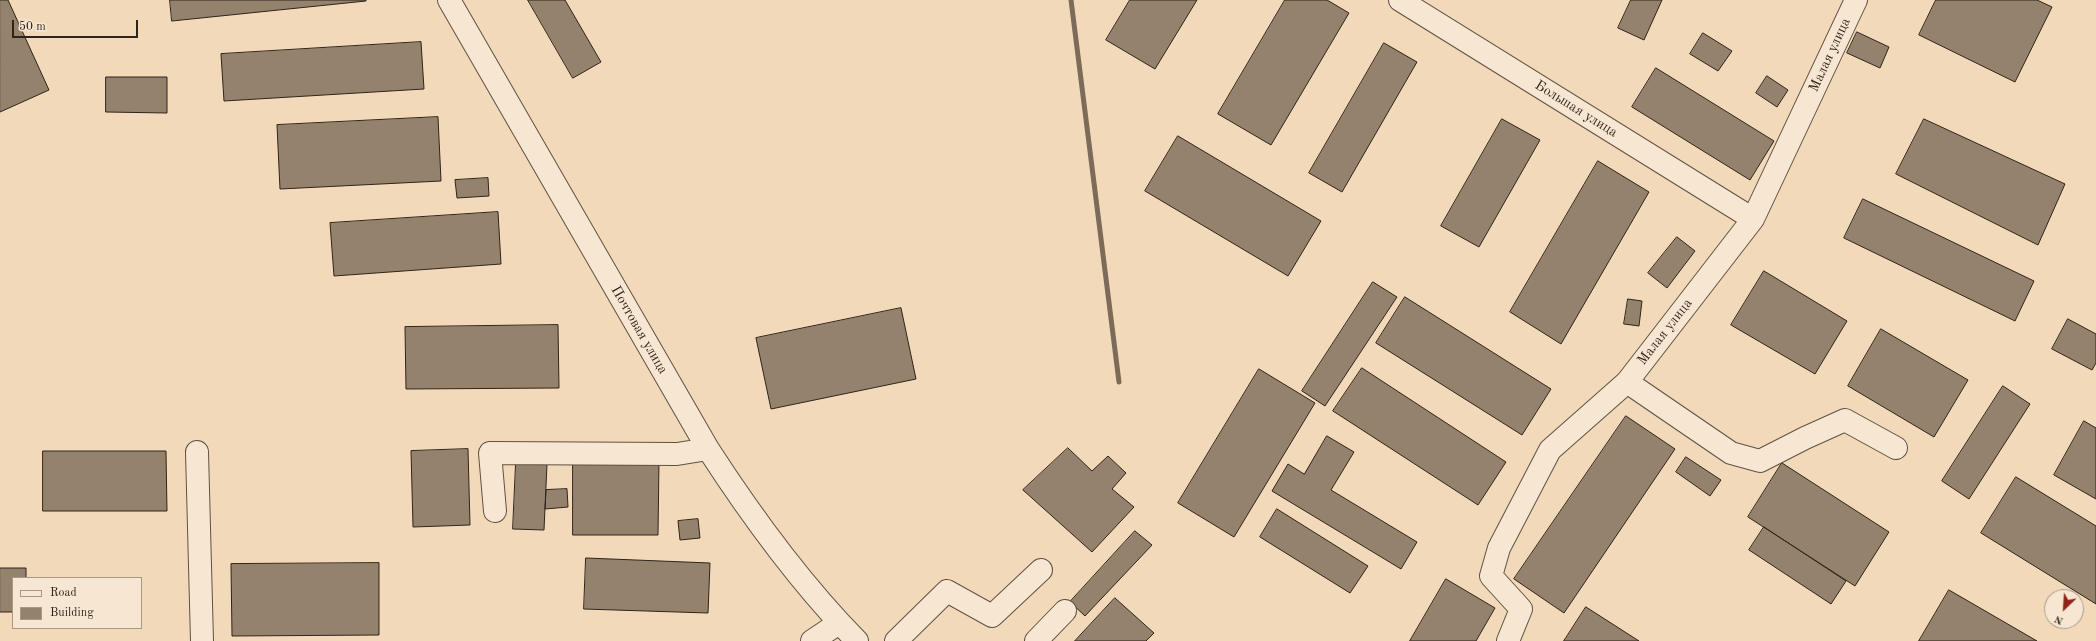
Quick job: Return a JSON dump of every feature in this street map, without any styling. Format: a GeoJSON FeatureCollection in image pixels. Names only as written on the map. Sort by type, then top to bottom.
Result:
{"type":"FeatureCollection","features":[{"type":"Feature","properties":{"kind":"street","name":"Почтовая улица"},"geometry":{"type":"LineString","coordinates":[[449,0],[708,449],[745,506],[793,569],[839,623],[857,641]]}},
{"type":"Feature","properties":{"kind":"street","name":"Большая улица"},"geometry":{"type":"LineString","coordinates":[[1400,0],[1753,219]]}},
{"type":"Feature","properties":{"kind":"street","name":"Малая улица"},"geometry":{"type":"LineString","coordinates":[[1508,641],[1521,609],[1491,576],[1498,548],[1550,450],[1627,382],[1753,219],[1856,0]]}},
{"type":"Feature","properties":{"kind":"street"},"geometry":{"type":"LineString","coordinates":[[1627,382],[1731,453],[1760,461],[1845,420],[1896,448]]}},
{"type":"Feature","properties":{"kind":"street"},"geometry":{"type":"LineString","coordinates":[[495,511],[490,453],[677,454],[708,449]]}},
{"type":"Feature","properties":{"kind":"street"},"geometry":{"type":"LineString","coordinates":[[197,452],[202,641]]}},
{"type":"Feature","properties":{"kind":"street"},"geometry":{"type":"LineString","coordinates":[[896,641],[947,591],[992,616],[1041,570]]}},
{"type":"Feature","properties":{"kind":"street"},"geometry":{"type":"LineString","coordinates":[[1036,641],[1065,611]]}},
{"type":"Feature","properties":{"kind":"street"},"geometry":{"type":"LineString","coordinates":[[812,641],[839,623]]}},
{"type":"Feature","properties":{"kind":"building"},"geometry":{"type":"Polygon","coordinates":[[[0,0],[8,0],[49,90],[0,112],[0,0]]]}},
{"type":"Feature","properties":{"kind":"building"},"geometry":{"type":"Polygon","coordinates":[[[170,0],[366,0],[366,1],[172,21],[170,0]]]}},
{"type":"Feature","properties":{"kind":"building"},"geometry":{"type":"Polygon","coordinates":[[[528,0],[565,0],[601,62],[573,78],[528,0]]]}},
{"type":"Feature","properties":{"kind":"building"},"geometry":{"type":"Polygon","coordinates":[[[1130,0],[1197,0],[1155,69],[1106,40],[1130,0]]]}},
{"type":"Feature","properties":{"kind":"building"},"geometry":{"type":"Polygon","coordinates":[[[1285,0],[1327,0],[1349,13],[1271,145],[1218,114],[1285,0]]]}},
{"type":"Feature","properties":{"kind":"building"},"geometry":{"type":"Polygon","coordinates":[[[1631,0],[1662,0],[1644,40],[1618,28],[1631,0]]]}},
{"type":"Feature","properties":{"kind":"building"},"geometry":{"type":"Polygon","coordinates":[[[1936,0],[2037,0],[2052,7],[2015,82],[1919,35],[1936,0]]]}},
{"type":"Feature","properties":{"kind":"building"},"geometry":{"type":"Polygon","coordinates":[[[1857,32],[1889,47],[1880,68],[1847,53],[1857,32]]]}},
{"type":"Feature","properties":{"kind":"building"},"geometry":{"type":"Polygon","coordinates":[[[1703,33],[1732,51],[1718,71],[1690,54],[1703,33]]]}},
{"type":"Feature","properties":{"kind":"building"},"geometry":{"type":"Polygon","coordinates":[[[421,42],[424,89],[224,101],[221,54],[421,42]]]}},
{"type":"Feature","properties":{"kind":"building"},"geometry":{"type":"Polygon","coordinates":[[[1384,43],[1417,62],[1342,192],[1309,173],[1384,43]]]}},
{"type":"Feature","properties":{"kind":"building"},"geometry":{"type":"Polygon","coordinates":[[[1656,68],[1774,141],[1750,180],[1632,107],[1656,68]]]}},
{"type":"Feature","properties":{"kind":"building"},"geometry":{"type":"Polygon","coordinates":[[[1767,76],[1788,90],[1777,107],[1756,93],[1767,76]]]}},
{"type":"Feature","properties":{"kind":"building"},"geometry":{"type":"Polygon","coordinates":[[[106,77],[167,77],[167,113],[106,112],[106,77]]]}},
{"type":"Feature","properties":{"kind":"building"},"geometry":{"type":"Polygon","coordinates":[[[438,117],[441,181],[280,189],[277,125],[438,117]]]}},
{"type":"Feature","properties":{"kind":"building"},"geometry":{"type":"Polygon","coordinates":[[[1502,119],[1540,140],[1479,247],[1441,226],[1502,119]]]}},
{"type":"Feature","properties":{"kind":"building"},"geometry":{"type":"Polygon","coordinates":[[[1924,119],[2065,184],[2038,245],[1896,174],[1924,119]]]}},
{"type":"Feature","properties":{"kind":"building"},"geometry":{"type":"Polygon","coordinates":[[[1178,136],[1321,221],[1288,276],[1145,191],[1178,136]]]}},
{"type":"Feature","properties":{"kind":"building"},"geometry":{"type":"Polygon","coordinates":[[[1598,161],[1649,192],[1561,344],[1510,312],[1598,161]]]}},
{"type":"Feature","properties":{"kind":"building"},"geometry":{"type":"Polygon","coordinates":[[[488,178],[489,196],[457,198],[455,180],[488,178]]]}},
{"type":"Feature","properties":{"kind":"building"},"geometry":{"type":"Polygon","coordinates":[[[1863,199],[2034,281],[2015,321],[1844,238],[1863,199]]]}},
{"type":"Feature","properties":{"kind":"building"},"geometry":{"type":"Polygon","coordinates":[[[498,212],[501,264],[334,276],[330,223],[498,212]]]}},
{"type":"Feature","properties":{"kind":"building"},"geometry":{"type":"Polygon","coordinates":[[[1677,237],[1695,251],[1667,288],[1648,273],[1677,237]]]}},
{"type":"Feature","properties":{"kind":"building"},"geometry":{"type":"Polygon","coordinates":[[[1764,271],[1847,321],[1815,374],[1731,325],[1764,271]]]}},
{"type":"Feature","properties":{"kind":"building"},"geometry":{"type":"Polygon","coordinates":[[[1373,282],[1397,297],[1325,406],[1302,391],[1373,282]]]}},
{"type":"Feature","properties":{"kind":"building"},"geometry":{"type":"Polygon","coordinates":[[[1405,297],[1551,389],[1522,435],[1376,343],[1405,297]]]}},
{"type":"Feature","properties":{"kind":"building"},"geometry":{"type":"Polygon","coordinates":[[[1628,299],[1642,301],[1639,326],[1624,324],[1628,299]]]}},
{"type":"Feature","properties":{"kind":"building"},"geometry":{"type":"Polygon","coordinates":[[[901,308],[916,379],[771,409],[756,338],[901,308]]]}},
{"type":"Feature","properties":{"kind":"building"},"geometry":{"type":"Polygon","coordinates":[[[2068,319],[2096,334],[2096,363],[2092,370],[2052,349],[2068,319]]]}},
{"type":"Feature","properties":{"kind":"building"},"geometry":{"type":"Polygon","coordinates":[[[558,325],[559,388],[406,389],[405,327],[558,325]]]}},
{"type":"Feature","properties":{"kind":"building"},"geometry":{"type":"Polygon","coordinates":[[[1881,329],[1968,380],[1934,437],[1848,386],[1881,329]]]}},
{"type":"Feature","properties":{"kind":"building"},"geometry":{"type":"Polygon","coordinates":[[[1362,368],[1506,462],[1478,505],[1333,411],[1362,368]]]}},
{"type":"Feature","properties":{"kind":"building"},"geometry":{"type":"Polygon","coordinates":[[[1259,369],[1315,403],[1234,537],[1178,503],[1259,369]]]}},
{"type":"Feature","properties":{"kind":"building"},"geometry":{"type":"Polygon","coordinates":[[[2003,386],[2030,404],[1969,499],[1942,481],[2003,386]]]}},
{"type":"Feature","properties":{"kind":"building"},"geometry":{"type":"Polygon","coordinates":[[[1626,416],[1675,449],[1564,613],[1514,579],[1626,416]]]}},
{"type":"Feature","properties":{"kind":"building"},"geometry":{"type":"Polygon","coordinates":[[[2084,421],[2096,428],[2096,499],[2054,475],[2084,421]]]}},
{"type":"Feature","properties":{"kind":"building"},"geometry":{"type":"Polygon","coordinates":[[[1327,436],[1354,452],[1331,490],[1417,542],[1401,569],[1272,491],[1288,464],[1304,474],[1327,436]]]}},
{"type":"Feature","properties":{"kind":"building"},"geometry":{"type":"Polygon","coordinates":[[[1068,448],[1092,471],[1108,456],[1126,473],[1112,489],[1134,507],[1092,552],[1023,490],[1068,448]]]}},
{"type":"Feature","properties":{"kind":"building"},"geometry":{"type":"Polygon","coordinates":[[[468,449],[470,525],[413,527],[411,451],[468,449]]]}},
{"type":"Feature","properties":{"kind":"building"},"geometry":{"type":"Polygon","coordinates":[[[43,451],[166,451],[167,511],[43,511],[43,451]]]}},
{"type":"Feature","properties":{"kind":"building"},"geometry":{"type":"Polygon","coordinates":[[[1686,457],[1721,480],[1710,496],[1676,472],[1686,457]]]}},
{"type":"Feature","properties":{"kind":"building"},"geometry":{"type":"Polygon","coordinates":[[[573,460],[659,460],[658,535],[573,535],[573,460]]]}},
{"type":"Feature","properties":{"kind":"building"},"geometry":{"type":"Polygon","coordinates":[[[516,463],[547,464],[544,530],[513,529],[516,463]]]}},
{"type":"Feature","properties":{"kind":"building"},"geometry":{"type":"Polygon","coordinates":[[[1782,463],[1889,532],[1855,586],[1748,517],[1782,463]]]}},
{"type":"Feature","properties":{"kind":"building"},"geometry":{"type":"Polygon","coordinates":[[[2016,477],[2096,526],[2096,604],[2084,597],[2084,589],[2072,589],[1981,533],[2016,477]]]}},
{"type":"Feature","properties":{"kind":"building"},"geometry":{"type":"Polygon","coordinates":[[[567,489],[568,507],[545,509],[546,490],[567,489]]]}},
{"type":"Feature","properties":{"kind":"building"},"geometry":{"type":"Polygon","coordinates":[[[1277,509],[1368,566],[1350,593],[1260,537],[1277,509]]]}},
{"type":"Feature","properties":{"kind":"building"},"geometry":{"type":"Polygon","coordinates":[[[698,519],[700,538],[680,540],[678,521],[698,519]]]}},
{"type":"Feature","properties":{"kind":"building"},"geometry":{"type":"Polygon","coordinates":[[[1764,527],[1846,581],[1831,604],[1749,550],[1764,527]]]}},
{"type":"Feature","properties":{"kind":"building"},"geometry":{"type":"Polygon","coordinates":[[[1135,531],[1152,545],[1085,616],[1070,602],[1135,531]]]}},
{"type":"Feature","properties":{"kind":"building"},"geometry":{"type":"Polygon","coordinates":[[[586,558],[710,563],[708,613],[584,609],[586,558]]]}},
{"type":"Feature","properties":{"kind":"building"},"geometry":{"type":"Polygon","coordinates":[[[379,563],[379,635],[232,636],[231,564],[379,563]]]}},
{"type":"Feature","properties":{"kind":"building"},"geometry":{"type":"Polygon","coordinates":[[[0,568],[26,568],[26,577],[12,577],[12,612],[0,612],[0,568]]]}},
{"type":"Feature","properties":{"kind":"building"},"geometry":{"type":"Polygon","coordinates":[[[1446,579],[1495,608],[1476,641],[1410,641],[1446,579]]]}},
{"type":"Feature","properties":{"kind":"building"},"geometry":{"type":"Polygon","coordinates":[[[1949,590],[2037,641],[1919,641],[1949,590]]]}},
{"type":"Feature","properties":{"kind":"building"},"geometry":{"type":"Polygon","coordinates":[[[1115,598],[1154,633],[1146,641],[1075,641],[1115,598]]]}},
{"type":"Feature","properties":{"kind":"building"},"geometry":{"type":"Polygon","coordinates":[[[1586,607],[1639,641],[1564,641],[1586,607]]]}},
{"type":"Feature","properties":{"kind":"waterway"},"geometry":{"type":"LineString","coordinates":[[1071,0],[1119,382]]}}]}
